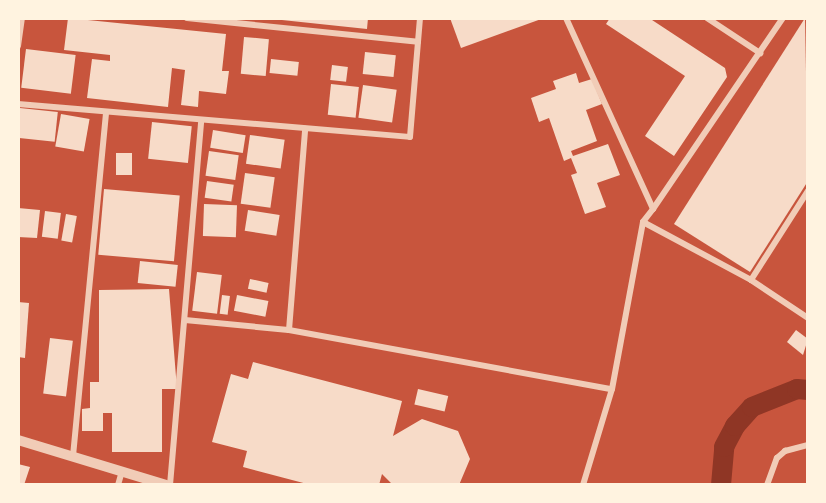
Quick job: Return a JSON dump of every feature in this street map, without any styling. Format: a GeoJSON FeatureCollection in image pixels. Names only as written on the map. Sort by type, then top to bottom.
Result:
{"type":"FeatureCollection","features":[{"type":"Feature","properties":{"kind":"street"},"geometry":{"type":"LineString","coordinates":[[18,46],[22,18]]}},
{"type":"Feature","properties":{"kind":"street"},"geometry":{"type":"LineString","coordinates":[[187,18],[418,42]]}},
{"type":"Feature","properties":{"kind":"street"},"geometry":{"type":"LineString","coordinates":[[18,104],[201,122],[410,137],[420,18]]}},
{"type":"Feature","properties":{"kind":"street"},"geometry":{"type":"LineString","coordinates":[[566,18],[653,209]]}},
{"type":"Feature","properties":{"kind":"street"},"geometry":{"type":"LineString","coordinates":[[707,18],[760,53]]}},
{"type":"Feature","properties":{"kind":"street"},"geometry":{"type":"LineString","coordinates":[[583,485],[612,389],[644,222],[783,18]]}},
{"type":"Feature","properties":{"kind":"street"},"geometry":{"type":"LineString","coordinates":[[73,456],[106,113]]}},
{"type":"Feature","properties":{"kind":"street"},"geometry":{"type":"LineString","coordinates":[[171,485],[201,122]]}},
{"type":"Feature","properties":{"kind":"street"},"geometry":{"type":"LineString","coordinates":[[289,330],[305,129]]}},
{"type":"Feature","properties":{"kind":"street"},"geometry":{"type":"LineString","coordinates":[[752,280],[808,191]]}},
{"type":"Feature","properties":{"kind":"street"},"geometry":{"type":"LineString","coordinates":[[644,222],[752,280],[808,318]]}},
{"type":"Feature","properties":{"kind":"street"},"geometry":{"type":"LineString","coordinates":[[185,320],[289,330],[612,389]]}},
{"type":"Feature","properties":{"kind":"street"},"geometry":{"type":"LineString","coordinates":[[18,440],[166,485]]}},
{"type":"Feature","properties":{"kind":"street"},"geometry":{"type":"LineString","coordinates":[[767,485],[777,458],[785,451],[808,445]]}},
{"type":"Feature","properties":{"kind":"street"},"geometry":{"type":"LineString","coordinates":[[118,485],[122,470]]}},
{"type":"Feature","properties":{"kind":"building"},"geometry":{"type":"Polygon","coordinates":[[[68,18],[226,34],[222,71],[229,71],[226,94],[199,91],[198,107],[181,105],[185,70],[172,68],[168,107],[87,98],[92,59],[110,61],[110,55],[64,50],[68,18]]]}},
{"type":"Feature","properties":{"kind":"building"},"geometry":{"type":"Polygon","coordinates":[[[263,18],[368,18],[367,29],[263,18]]]}},
{"type":"Feature","properties":{"kind":"building"},"geometry":{"type":"Polygon","coordinates":[[[450,18],[544,18],[461,48],[450,18]]]}},
{"type":"Feature","properties":{"kind":"building"},"geometry":{"type":"Polygon","coordinates":[[[610,18],[649,18],[725,68],[727,77],[674,156],[645,136],[685,76],[606,24],[610,18]]]}},
{"type":"Feature","properties":{"kind":"building"},"geometry":{"type":"Polygon","coordinates":[[[805,18],[808,181],[750,272],[674,224],[805,18]]]}},
{"type":"Feature","properties":{"kind":"building"},"geometry":{"type":"Polygon","coordinates":[[[244,37],[269,39],[266,76],[241,74],[244,37]]]}},
{"type":"Feature","properties":{"kind":"building"},"geometry":{"type":"Polygon","coordinates":[[[26,49],[76,55],[71,94],[21,88],[26,49]]]}},
{"type":"Feature","properties":{"kind":"building"},"geometry":{"type":"Polygon","coordinates":[[[365,52],[396,55],[394,77],[363,74],[365,52]]]}},
{"type":"Feature","properties":{"kind":"building"},"geometry":{"type":"Polygon","coordinates":[[[271,59],[299,62],[297,76],[270,73],[271,59]]]}},
{"type":"Feature","properties":{"kind":"building"},"geometry":{"type":"Polygon","coordinates":[[[332,65],[348,67],[346,82],[330,80],[332,65]]]}},
{"type":"Feature","properties":{"kind":"building"},"geometry":{"type":"Polygon","coordinates":[[[576,73],[579,83],[592,79],[602,104],[586,110],[597,141],[571,151],[573,156],[608,144],[620,175],[597,183],[606,207],[585,214],[571,175],[577,173],[571,158],[564,161],[549,118],[539,122],[531,98],[556,89],[553,81],[576,73]]]}},
{"type":"Feature","properties":{"kind":"building"},"geometry":{"type":"Polygon","coordinates":[[[331,84],[359,87],[356,118],[328,115],[331,84]]]}},
{"type":"Feature","properties":{"kind":"building"},"geometry":{"type":"Polygon","coordinates":[[[363,85],[397,90],[392,122],[358,118],[363,85]]]}},
{"type":"Feature","properties":{"kind":"building"},"geometry":{"type":"Polygon","coordinates":[[[20,108],[58,112],[55,142],[18,138],[20,108]]]}},
{"type":"Feature","properties":{"kind":"building"},"geometry":{"type":"Polygon","coordinates":[[[61,114],[90,119],[84,152],[55,146],[61,114]]]}},
{"type":"Feature","properties":{"kind":"building"},"geometry":{"type":"Polygon","coordinates":[[[152,122],[192,126],[188,163],[148,159],[152,122]]]}},
{"type":"Feature","properties":{"kind":"building"},"geometry":{"type":"Polygon","coordinates":[[[213,130],[246,135],[243,153],[210,148],[213,130]]]}},
{"type":"Feature","properties":{"kind":"building"},"geometry":{"type":"Polygon","coordinates":[[[250,135],[285,140],[281,169],[246,164],[250,135]]]}},
{"type":"Feature","properties":{"kind":"building"},"geometry":{"type":"Polygon","coordinates":[[[209,151],[239,155],[235,180],[206,176],[209,151]]]}},
{"type":"Feature","properties":{"kind":"building"},"geometry":{"type":"Polygon","coordinates":[[[116,153],[132,153],[132,175],[116,175],[116,153]]]}},
{"type":"Feature","properties":{"kind":"building"},"geometry":{"type":"Polygon","coordinates":[[[245,173],[275,177],[270,208],[241,204],[245,173]]]}},
{"type":"Feature","properties":{"kind":"building"},"geometry":{"type":"Polygon","coordinates":[[[207,181],[234,185],[231,202],[205,198],[207,181]]]}},
{"type":"Feature","properties":{"kind":"building"},"geometry":{"type":"Polygon","coordinates":[[[104,189],[180,196],[174,261],[98,255],[104,189]]]}},
{"type":"Feature","properties":{"kind":"building"},"geometry":{"type":"Polygon","coordinates":[[[204,204],[237,205],[236,237],[203,236],[204,204]]]}},
{"type":"Feature","properties":{"kind":"building"},"geometry":{"type":"Polygon","coordinates":[[[18,208],[40,210],[37,238],[18,237],[18,208]]]}},
{"type":"Feature","properties":{"kind":"building"},"geometry":{"type":"Polygon","coordinates":[[[248,210],[280,215],[276,236],[245,231],[248,210]]]}},
{"type":"Feature","properties":{"kind":"building"},"geometry":{"type":"Polygon","coordinates":[[[45,211],[61,213],[58,239],[42,237],[45,211]]]}},
{"type":"Feature","properties":{"kind":"building"},"geometry":{"type":"Polygon","coordinates":[[[66,214],[77,216],[72,242],[61,241],[66,214]]]}},
{"type":"Feature","properties":{"kind":"building"},"geometry":{"type":"Polygon","coordinates":[[[140,261],[178,265],[175,287],[138,283],[140,261]]]}},
{"type":"Feature","properties":{"kind":"building"},"geometry":{"type":"Polygon","coordinates":[[[197,272],[222,275],[217,314],[192,311],[197,272]]]}},
{"type":"Feature","properties":{"kind":"building"},"geometry":{"type":"Polygon","coordinates":[[[250,279],[269,283],[267,293],[248,289],[250,279]]]}},
{"type":"Feature","properties":{"kind":"building"},"geometry":{"type":"Polygon","coordinates":[[[169,289],[177,389],[162,389],[162,452],[112,452],[112,413],[103,413],[103,431],[82,431],[82,409],[90,408],[90,382],[99,382],[99,290],[169,289]]]}},
{"type":"Feature","properties":{"kind":"building"},"geometry":{"type":"Polygon","coordinates":[[[222,295],[230,296],[228,315],[220,314],[222,295]]]}},
{"type":"Feature","properties":{"kind":"building"},"geometry":{"type":"Polygon","coordinates":[[[237,295],[268,301],[265,317],[234,311],[237,295]]]}},
{"type":"Feature","properties":{"kind":"building"},"geometry":{"type":"Polygon","coordinates":[[[18,302],[29,303],[25,358],[18,357],[18,302]]]}},
{"type":"Feature","properties":{"kind":"building"},"geometry":{"type":"Polygon","coordinates":[[[796,330],[808,339],[803,355],[787,342],[796,330]]]}},
{"type":"Feature","properties":{"kind":"building"},"geometry":{"type":"Polygon","coordinates":[[[50,338],[73,341],[66,396],[43,394],[50,338]]]}},
{"type":"Feature","properties":{"kind":"building"},"geometry":{"type":"Polygon","coordinates":[[[253,362],[402,401],[393,436],[422,419],[458,431],[470,459],[459,485],[393,485],[382,474],[379,485],[311,485],[243,467],[247,451],[212,442],[231,374],[248,379],[253,362]]]}},
{"type":"Feature","properties":{"kind":"building"},"geometry":{"type":"Polygon","coordinates":[[[418,389],[448,396],[445,412],[414,405],[418,389]]]}},
{"type":"Feature","properties":{"kind":"building"},"geometry":{"type":"Polygon","coordinates":[[[18,464],[30,467],[24,485],[18,485],[18,464]]]}},
{"type":"Feature","properties":{"kind":"waterway"},"geometry":{"type":"LineString","coordinates":[[721,485],[724,447],[735,426],[752,407],[797,389],[808,390]]}}]}
